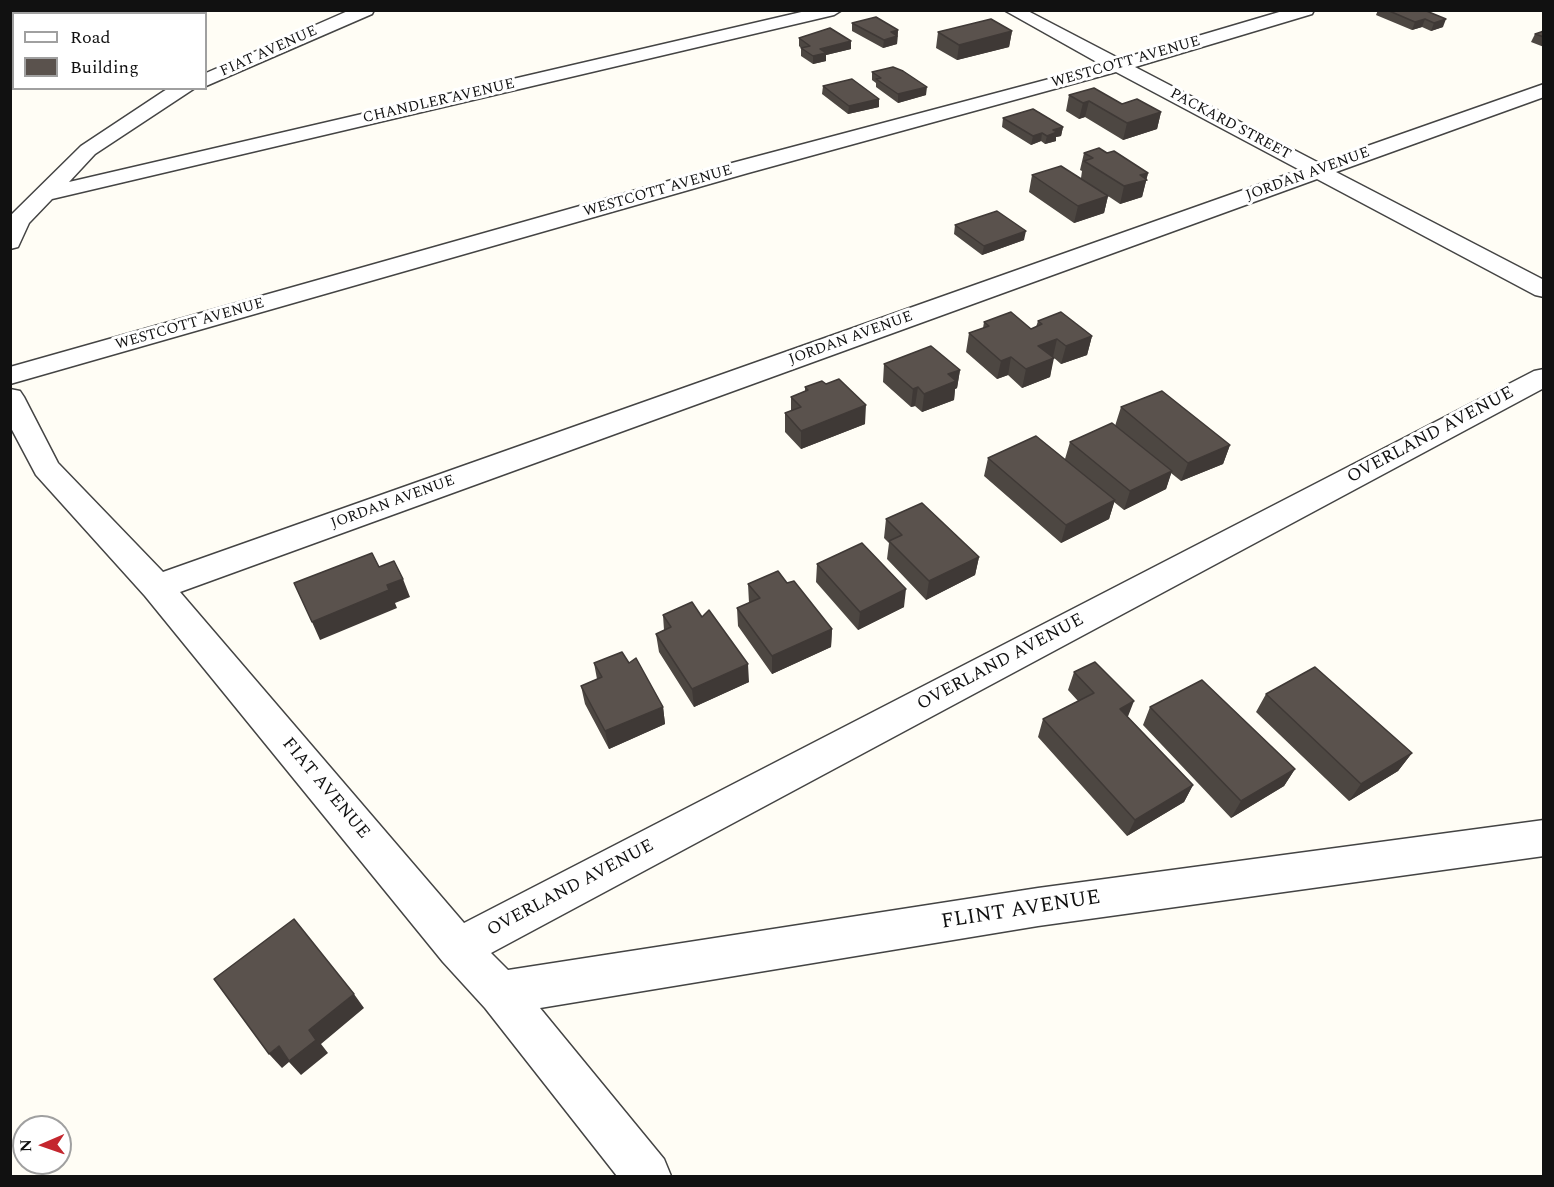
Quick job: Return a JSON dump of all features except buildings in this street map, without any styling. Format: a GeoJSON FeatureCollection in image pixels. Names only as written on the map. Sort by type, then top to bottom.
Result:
{"type":"FeatureCollection","features":[{"type":"Feature","properties":{"kind":"street","name":"FIAT AVENUE"},"geometry":{"type":"LineString","coordinates":[[207,80],[366,10]]}},
{"type":"Feature","properties":{"kind":"street","name":"CHANDLER AVENUE"},"geometry":{"type":"LineString","coordinates":[[45,194],[834,10]]}},
{"type":"Feature","properties":{"kind":"street","name":"PACKARD STREET"},"geometry":{"type":"LineString","coordinates":[[1012,10],[1544,290]]}},
{"type":"Feature","properties":{"kind":"street","name":"WESTCOTT AVENUE"},"geometry":{"type":"LineString","coordinates":[[10,376],[740,168],[1118,66],[1306,10]]}},
{"type":"Feature","properties":{"kind":"street"},"geometry":{"type":"LineString","coordinates":[[10,242],[18,221],[88,150],[182,90]]}},
{"type":"Feature","properties":{"kind":"street","name":"JORDAN AVENUE"},"geometry":{"type":"LineString","coordinates":[[157,587],[1544,90]]}},
{"type":"Feature","properties":{"kind":"street","name":"OVERLAND AVENUE"},"geometry":{"type":"LineString","coordinates":[[458,948],[1544,377]]}},
{"type":"Feature","properties":{"kind":"street","name":"FIAT AVENUE"},"geometry":{"type":"LineString","coordinates":[[10,397],[46,468],[157,587],[458,948],[500,993],[647,1176]]}},
{"type":"Feature","properties":{"kind":"street","name":"FLINT AVENUE"},"geometry":{"type":"LineString","coordinates":[[500,993],[1038,907],[1544,838]]}}]}
